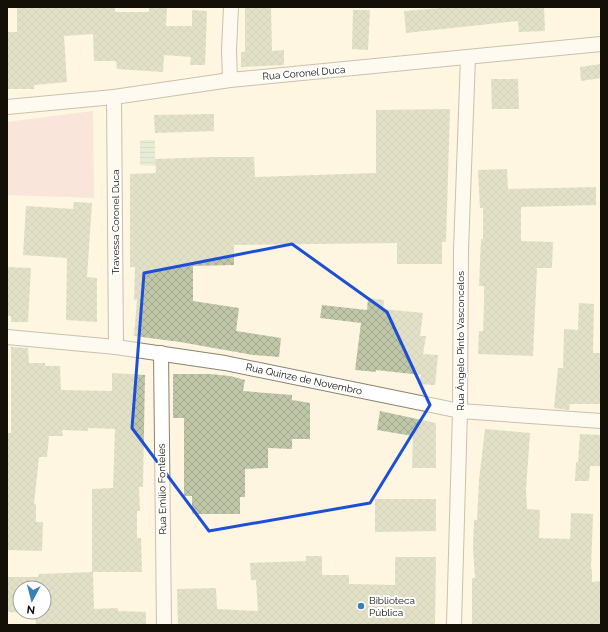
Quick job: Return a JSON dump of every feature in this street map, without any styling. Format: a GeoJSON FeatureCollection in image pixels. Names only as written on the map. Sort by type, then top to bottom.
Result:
{"type":"FeatureCollection","features":[{"type":"Feature","properties":{"kind":"street"},"geometry":{"type":"LineString","coordinates":[[230,80],[229,50],[231,7]]}},
{"type":"Feature","properties":{"kind":"street","name":"Rua Coronel Duca"},"geometry":{"type":"LineString","coordinates":[[7,107],[114,97],[230,80],[601,44]]}},
{"type":"Feature","properties":{"kind":"street","name":"Rua Ângelo Pinto Vasconcelos"},"geometry":{"type":"LineString","coordinates":[[454,625],[460,411],[461,250],[468,57]]}},
{"type":"Feature","properties":{"kind":"street","name":"Travessa Coronel Duca"},"geometry":{"type":"LineString","coordinates":[[114,97],[116,347]]}},
{"type":"Feature","properties":{"kind":"street","name":"Rua Quinze de Novembro"},"geometry":{"type":"LineString","coordinates":[[7,337],[116,347],[225,363],[460,411],[601,421]]}},
{"type":"Feature","properties":{"kind":"street","name":"Rua Emílio Fonteles"},"geometry":{"type":"LineString","coordinates":[[161,353],[164,625]]}},
{"type":"Feature","properties":{"kind":"highlighted area"},"geometry":{"type":"Polygon","coordinates":[[[292,244],[387,312],[430,405],[370,503],[209,531],[132,428],[144,273],[292,244]]]}},
{"type":"Feature","properties":{"kind":"shaded area"},"geometry":{"type":"Polygon","coordinates":[[[93,111],[94,198],[7,195],[7,122],[93,111]]]}},
{"type":"Feature","properties":{"kind":"shaded area"},"geometry":{"type":"Polygon","coordinates":[[[140,140],[155,140],[155,166],[140,165],[140,140]]]}},
{"type":"Feature","properties":{"kind":"building"},"geometry":{"type":"Polygon","coordinates":[[[17,7],[115,7],[115,12],[149,12],[149,7],[167,7],[166,26],[192,26],[192,10],[207,11],[205,65],[190,65],[191,57],[164,55],[163,72],[117,69],[116,61],[94,61],[93,34],[64,36],[67,82],[34,85],[34,89],[7,89],[7,32],[17,32],[17,7]]]}},
{"type":"Feature","properties":{"kind":"building"},"geometry":{"type":"Polygon","coordinates":[[[245,7],[271,7],[272,51],[284,50],[284,65],[241,67],[241,52],[245,52],[245,7]]]}},
{"type":"Feature","properties":{"kind":"building"},"geometry":{"type":"Polygon","coordinates":[[[452,7],[544,7],[545,31],[519,32],[518,21],[406,33],[404,11],[452,7]]]}},
{"type":"Feature","properties":{"kind":"building"},"geometry":{"type":"Polygon","coordinates":[[[353,10],[370,10],[368,50],[352,49],[353,10]]]}},
{"type":"Feature","properties":{"kind":"building"},"geometry":{"type":"Polygon","coordinates":[[[601,64],[601,78],[581,81],[580,67],[601,64]]]}},
{"type":"Feature","properties":{"kind":"building"},"geometry":{"type":"Polygon","coordinates":[[[491,79],[518,79],[519,109],[492,109],[491,79]]]}},
{"type":"Feature","properties":{"kind":"building"},"geometry":{"type":"Polygon","coordinates":[[[450,109],[446,242],[442,242],[442,264],[397,264],[397,243],[234,245],[234,265],[193,266],[193,301],[239,308],[236,331],[281,338],[279,357],[253,355],[180,342],[134,336],[137,300],[134,300],[135,267],[130,267],[130,174],[156,173],[155,159],[213,157],[254,157],[255,177],[376,173],[376,110],[450,109]]]}},
{"type":"Feature","properties":{"kind":"building"},"geometry":{"type":"Polygon","coordinates":[[[214,114],[214,131],[155,133],[154,115],[214,114]]]}},
{"type":"Feature","properties":{"kind":"building"},"geometry":{"type":"Polygon","coordinates":[[[507,169],[508,189],[596,187],[596,205],[521,207],[521,241],[553,242],[552,268],[537,268],[533,356],[478,354],[479,331],[483,331],[484,286],[479,286],[481,239],[483,239],[483,208],[480,208],[478,170],[507,169]]]}},
{"type":"Feature","properties":{"kind":"building"},"geometry":{"type":"Polygon","coordinates":[[[74,202],[92,203],[87,277],[97,278],[97,322],[66,320],[67,258],[23,255],[26,206],[73,209],[74,202]]]}},
{"type":"Feature","properties":{"kind":"building"},"geometry":{"type":"Polygon","coordinates":[[[7,267],[31,268],[28,322],[11,322],[11,316],[7,316],[7,267]]]}},
{"type":"Feature","properties":{"kind":"building"},"geometry":{"type":"Polygon","coordinates":[[[368,298],[384,300],[383,309],[423,313],[420,336],[426,336],[423,354],[438,355],[435,385],[419,384],[421,375],[376,370],[376,372],[355,370],[361,323],[320,318],[322,305],[367,310],[368,298]]]}},
{"type":"Feature","properties":{"kind":"building"},"geometry":{"type":"Polygon","coordinates":[[[579,303],[594,304],[593,353],[601,353],[601,404],[570,404],[569,410],[554,408],[558,368],[563,368],[564,329],[578,330],[579,303]]]}},
{"type":"Feature","properties":{"kind":"building"},"geometry":{"type":"Polygon","coordinates":[[[11,347],[28,348],[29,363],[45,363],[45,366],[60,366],[61,390],[112,391],[112,373],[145,375],[143,487],[139,487],[140,511],[137,511],[137,538],[141,538],[142,572],[93,572],[94,609],[118,608],[118,611],[146,612],[146,625],[36,625],[36,620],[52,620],[52,580],[12,580],[12,612],[7,612],[7,577],[38,577],[39,574],[92,572],[92,489],[113,488],[115,429],[88,428],[88,431],[62,430],[63,436],[49,436],[47,457],[39,457],[34,504],[36,504],[36,522],[43,522],[42,551],[7,550],[7,433],[11,433],[11,347]]]}},
{"type":"Feature","properties":{"kind":"building"},"geometry":{"type":"Polygon","coordinates":[[[173,374],[210,374],[230,376],[245,380],[243,391],[292,395],[292,400],[310,403],[310,439],[292,439],[292,449],[268,448],[268,468],[245,469],[245,497],[240,497],[240,514],[192,514],[192,496],[184,496],[184,418],[173,418],[173,374]]]}},
{"type":"Feature","properties":{"kind":"building"},"geometry":{"type":"Polygon","coordinates":[[[380,411],[436,423],[436,468],[412,468],[413,436],[377,430],[380,411]]]}},
{"type":"Feature","properties":{"kind":"building"},"geometry":{"type":"Polygon","coordinates":[[[485,429],[530,433],[526,489],[527,509],[540,510],[539,538],[570,539],[571,513],[593,514],[591,569],[592,582],[601,581],[601,625],[472,625],[472,578],[475,578],[473,549],[474,520],[477,520],[479,480],[485,429]]]}},
{"type":"Feature","properties":{"kind":"building"},"geometry":{"type":"Polygon","coordinates":[[[580,434],[601,435],[601,466],[590,466],[589,481],[575,481],[580,434]]]}},
{"type":"Feature","properties":{"kind":"building"},"geometry":{"type":"Polygon","coordinates":[[[375,499],[436,499],[436,531],[375,532],[375,499]]]}},
{"type":"Feature","properties":{"kind":"building"},"geometry":{"type":"Polygon","coordinates":[[[306,556],[322,556],[322,575],[349,575],[349,584],[395,585],[395,557],[436,557],[435,625],[178,625],[177,589],[216,588],[217,609],[258,611],[256,580],[251,580],[250,563],[306,561],[306,556]]]}},
{"type":"Feature","properties":{"kind":"place","name":"Biblioteca Pública"},"geometry":{"type":"Point","coordinates":[361,606]}}]}
